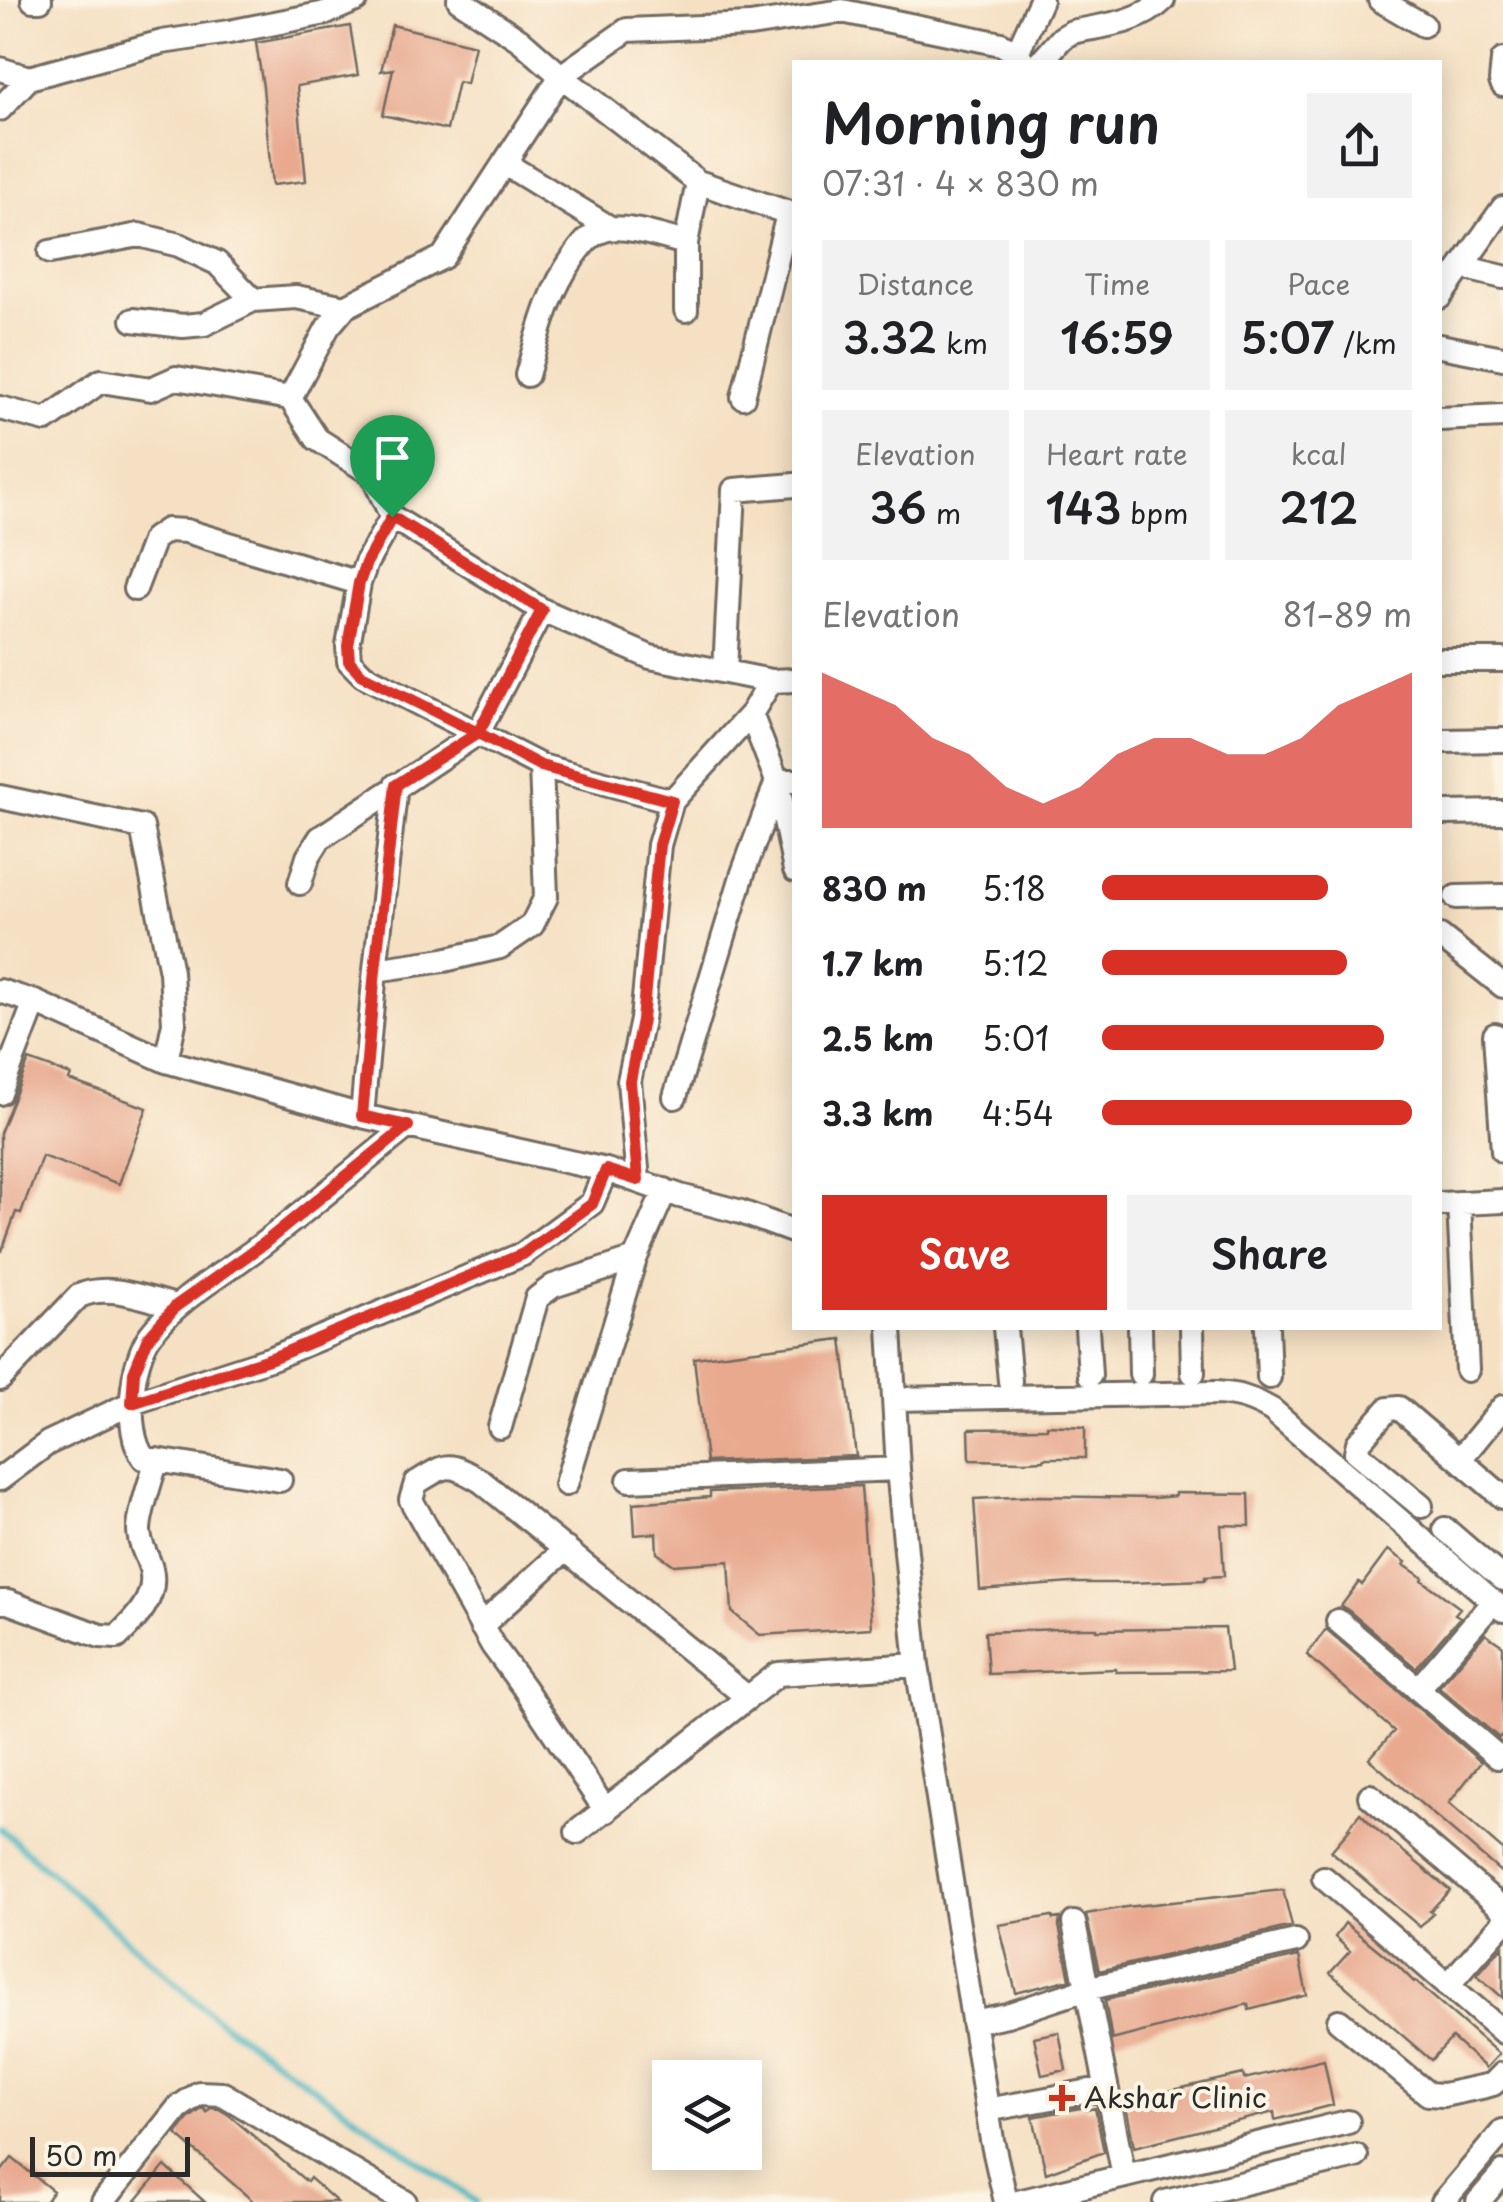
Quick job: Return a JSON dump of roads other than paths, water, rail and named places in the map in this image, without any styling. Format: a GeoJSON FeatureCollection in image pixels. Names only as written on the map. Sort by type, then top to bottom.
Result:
{"type":"FeatureCollection","features":[{"type":"Feature","properties":{"kind":"street"},"geometry":{"type":"LineString","coordinates":[[0,108],[29,78],[162,42],[326,13],[356,0]]}},
{"type":"Feature","properties":{"kind":"street"},"geometry":{"type":"LineString","coordinates":[[459,0],[520,40],[698,182],[791,214],[743,397]]}},
{"type":"Feature","properties":{"kind":"street"},"geometry":{"type":"LineString","coordinates":[[290,398],[328,326],[345,307],[444,257],[561,76],[627,30],[750,25],[842,12],[1001,44],[1020,58],[1041,0]]}},
{"type":"Feature","properties":{"kind":"street"},"geometry":{"type":"LineString","coordinates":[[1044,60],[1072,32],[1139,18],[1163,0]]}},
{"type":"Feature","properties":{"kind":"street"},"geometry":{"type":"LineString","coordinates":[[1380,0],[1423,24]]}},
{"type":"Feature","properties":{"kind":"street"},"geometry":{"type":"LineString","coordinates":[[1503,60],[1503,85]]}},
{"type":"Feature","properties":{"kind":"street"},"geometry":{"type":"LineString","coordinates":[[0,69],[29,78]]}},
{"type":"Feature","properties":{"kind":"street"},"geometry":{"type":"LineString","coordinates":[[504,163],[610,228]]}},
{"type":"Feature","properties":{"kind":"street"},"geometry":{"type":"LineString","coordinates":[[686,310],[686,243],[698,182]]}},
{"type":"Feature","properties":{"kind":"street"},"geometry":{"type":"LineString","coordinates":[[1442,294],[1503,208]]}},
{"type":"Feature","properties":{"kind":"street"},"geometry":{"type":"LineString","coordinates":[[528,375],[548,300],[558,278],[589,236],[621,228],[686,243]]}},
{"type":"Feature","properties":{"kind":"street"},"geometry":{"type":"LineString","coordinates":[[50,252],[138,235],[179,245],[217,263],[253,300]]}},
{"type":"Feature","properties":{"kind":"street"},"geometry":{"type":"LineString","coordinates":[[1462,267],[1503,276]]}},
{"type":"Feature","properties":{"kind":"street"},"geometry":{"type":"LineString","coordinates":[[132,320],[183,326],[204,324],[253,300],[296,297],[345,307]]}},
{"type":"Feature","properties":{"kind":"street"},"geometry":{"type":"LineString","coordinates":[[1442,349],[1503,358]]}},
{"type":"Feature","properties":{"kind":"street"},"geometry":{"type":"LineString","coordinates":[[0,408],[46,420],[101,380],[152,389],[176,378],[290,398],[317,440],[372,474],[392,517],[542,610],[650,657],[783,680]]}},
{"type":"Feature","properties":{"kind":"street"},"geometry":{"type":"LineString","coordinates":[[1442,420],[1503,416]]}},
{"type":"Feature","properties":{"kind":"street"},"geometry":{"type":"LineString","coordinates":[[725,670],[734,490],[792,485]]}},
{"type":"Feature","properties":{"kind":"street"},"geometry":{"type":"LineString","coordinates":[[392,517],[359,583],[348,646],[349,661],[362,675],[541,766],[672,801]]}},
{"type":"Feature","properties":{"kind":"street"},"geometry":{"type":"LineString","coordinates":[[134,589],[154,539],[166,530],[186,531],[359,583]]}},
{"type":"Feature","properties":{"kind":"street"},"geometry":{"type":"LineString","coordinates":[[300,883],[308,857],[320,838],[478,733],[542,610]]}},
{"type":"Feature","properties":{"kind":"street"},"geometry":{"type":"LineString","coordinates":[[1442,660],[1503,660]]}},
{"type":"Feature","properties":{"kind":"street"},"geometry":{"type":"LineString","coordinates":[[638,1180],[630,1081],[642,1020],[659,845],[672,801],[783,680]]}},
{"type":"Feature","properties":{"kind":"street"},"geometry":{"type":"LineString","coordinates":[[751,714],[786,781],[792,840]]}},
{"type":"Feature","properties":{"kind":"street"},"geometry":{"type":"LineString","coordinates":[[1443,741],[1503,740]]}},
{"type":"Feature","properties":{"kind":"street"},"geometry":{"type":"LineString","coordinates":[[375,970],[500,947],[532,925],[546,897],[541,766]]}},
{"type":"Feature","properties":{"kind":"street"},"geometry":{"type":"LineString","coordinates":[[674,1097],[743,873],[786,781]]}},
{"type":"Feature","properties":{"kind":"street"},"geometry":{"type":"LineString","coordinates":[[362,1116],[396,785]]}},
{"type":"Feature","properties":{"kind":"street"},"geometry":{"type":"LineString","coordinates":[[0,797],[142,827],[171,972],[174,1022],[166,1061]]}},
{"type":"Feature","properties":{"kind":"street"},"geometry":{"type":"LineString","coordinates":[[1444,813],[1503,812]]}},
{"type":"Feature","properties":{"kind":"street"},"geometry":{"type":"LineString","coordinates":[[1456,896],[1503,896]]}},
{"type":"Feature","properties":{"kind":"street"},"geometry":{"type":"LineString","coordinates":[[1442,938],[1503,986]]}},
{"type":"Feature","properties":{"kind":"street"},"geometry":{"type":"LineString","coordinates":[[0,991],[35,1002],[166,1061],[362,1116],[606,1170],[792,1231]]}},
{"type":"Feature","properties":{"kind":"street"},"geometry":{"type":"LineString","coordinates":[[0,1093],[35,1002]]}},
{"type":"Feature","properties":{"kind":"street"},"geometry":{"type":"LineString","coordinates":[[1495,1036],[1503,1151]]}},
{"type":"Feature","properties":{"kind":"street"},"geometry":{"type":"LineString","coordinates":[[280,1480],[144,1458],[137,1450],[132,1403],[134,1372],[148,1338],[176,1306],[262,1245],[408,1126]]}},
{"type":"Feature","properties":{"kind":"street"},"geometry":{"type":"LineString","coordinates":[[0,1479],[48,1444],[132,1403],[272,1358],[523,1254],[592,1204],[606,1170]]}},
{"type":"Feature","properties":{"kind":"street"},"geometry":{"type":"LineString","coordinates":[[566,1484],[635,1259],[665,1190]]}},
{"type":"Feature","properties":{"kind":"street"},"geometry":{"type":"LineString","coordinates":[[1466,1370],[1449,1204],[1503,1201]]}},
{"type":"Feature","properties":{"kind":"street"},"geometry":{"type":"LineString","coordinates":[[500,1427],[537,1298],[553,1286],[635,1259]]}},
{"type":"Feature","properties":{"kind":"street"},"geometry":{"type":"LineString","coordinates":[[0,1379],[79,1296],[92,1290],[176,1306]]}},
{"type":"Feature","properties":{"kind":"street"},"geometry":{"type":"LineString","coordinates":[[890,1330],[898,1469],[917,1665],[973,2022],[1006,2202]]}},
{"type":"Feature","properties":{"kind":"street"},"geometry":{"type":"LineString","coordinates":[[1005,1330],[1010,1381]]}},
{"type":"Feature","properties":{"kind":"street"},"geometry":{"type":"LineString","coordinates":[[1087,1330],[1090,1375]]}},
{"type":"Feature","properties":{"kind":"street"},"geometry":{"type":"LineString","coordinates":[[1140,1330],[1141,1374]]}},
{"type":"Feature","properties":{"kind":"street"},"geometry":{"type":"LineString","coordinates":[[1192,1330],[1193,1373]]}},
{"type":"Feature","properties":{"kind":"street"},"geometry":{"type":"LineString","coordinates":[[1268,1330],[1269,1377]]}},
{"type":"Feature","properties":{"kind":"street"},"geometry":{"type":"LineString","coordinates":[[895,1399],[1216,1393],[1250,1398],[1272,1410],[1498,1606],[1418,1689]]}},
{"type":"Feature","properties":{"kind":"street"},"geometry":{"type":"LineString","coordinates":[[1460,1459],[1495,1433],[1503,1407]]}},
{"type":"Feature","properties":{"kind":"street"},"geometry":{"type":"LineString","coordinates":[[1421,1506],[1356,1452],[1358,1443],[1388,1409],[1400,1408],[1503,1497]]}},
{"type":"Feature","properties":{"kind":"street"},"geometry":{"type":"LineString","coordinates":[[0,1602],[100,1636],[118,1636],[140,1614],[150,1594],[152,1573],[139,1530],[156,1462]]}},
{"type":"Feature","properties":{"kind":"street"},"geometry":{"type":"LineString","coordinates":[[606,1811],[481,1626],[411,1500],[416,1483],[439,1468],[456,1466],[481,1480],[746,1696]]}},
{"type":"Feature","properties":{"kind":"street"},"geometry":{"type":"LineString","coordinates":[[629,1480],[898,1469]]}},
{"type":"Feature","properties":{"kind":"street"},"geometry":{"type":"LineString","coordinates":[[1445,1529],[1503,1579]]}},
{"type":"Feature","properties":{"kind":"street"},"geometry":{"type":"LineString","coordinates":[[481,1626],[566,1549]]}},
{"type":"Feature","properties":{"kind":"street"},"geometry":{"type":"LineString","coordinates":[[1338,1621],[1498,1757]]}},
{"type":"Feature","properties":{"kind":"street"},"geometry":{"type":"LineString","coordinates":[[577,1832],[778,1674],[917,1665]]}},
{"type":"Feature","properties":{"kind":"street"},"geometry":{"type":"LineString","coordinates":[[1370,1796],[1503,1909]]}},
{"type":"Feature","properties":{"kind":"street"},"geometry":{"type":"LineString","coordinates":[[1324,1878],[1503,2032]]}},
{"type":"Feature","properties":{"kind":"street"},"geometry":{"type":"LineString","coordinates":[[1074,1923],[1124,2176]]}},
{"type":"Feature","properties":{"kind":"street"},"geometry":{"type":"LineString","coordinates":[[1448,1985],[1503,1923]]}},
{"type":"Feature","properties":{"kind":"street"},"geometry":{"type":"LineString","coordinates":[[973,2022],[1086,1989],[1296,1941]]}},
{"type":"Feature","properties":{"kind":"street"},"geometry":{"type":"LineString","coordinates":[[1339,2020],[1428,2094],[1443,2096],[1486,2086],[1503,2074]]}},
{"type":"Feature","properties":{"kind":"street"},"geometry":{"type":"LineString","coordinates":[[988,2110],[1106,2088]]}},
{"type":"Feature","properties":{"kind":"street"},"geometry":{"type":"LineString","coordinates":[[104,2202],[178,2108],[199,2092],[224,2094],[404,2202]]}},
{"type":"Feature","properties":{"kind":"street"},"geometry":{"type":"LineString","coordinates":[[1018,2202],[1348,2122]]}},
{"type":"Feature","properties":{"kind":"street"},"geometry":{"type":"LineString","coordinates":[[1442,2202],[1503,2130]]}},
{"type":"Feature","properties":{"kind":"street"},"geometry":{"type":"LineString","coordinates":[[1166,2202],[1229,2194],[1356,2156]]}},
{"type":"Feature","properties":{"kind":"street"},"geometry":{"type":"LineString","coordinates":[[1478,2202],[1503,2173]]}},
{"type":"Feature","properties":{"kind":"waterway"},"geometry":{"type":"LineString","coordinates":[[0,1828],[214,2017],[476,2202]]}},
{"type":"Feature","properties":{"kind":"place","name":"Akshar Clinic"},"geometry":{"type":"Point","coordinates":[1062,2098]}}]}
